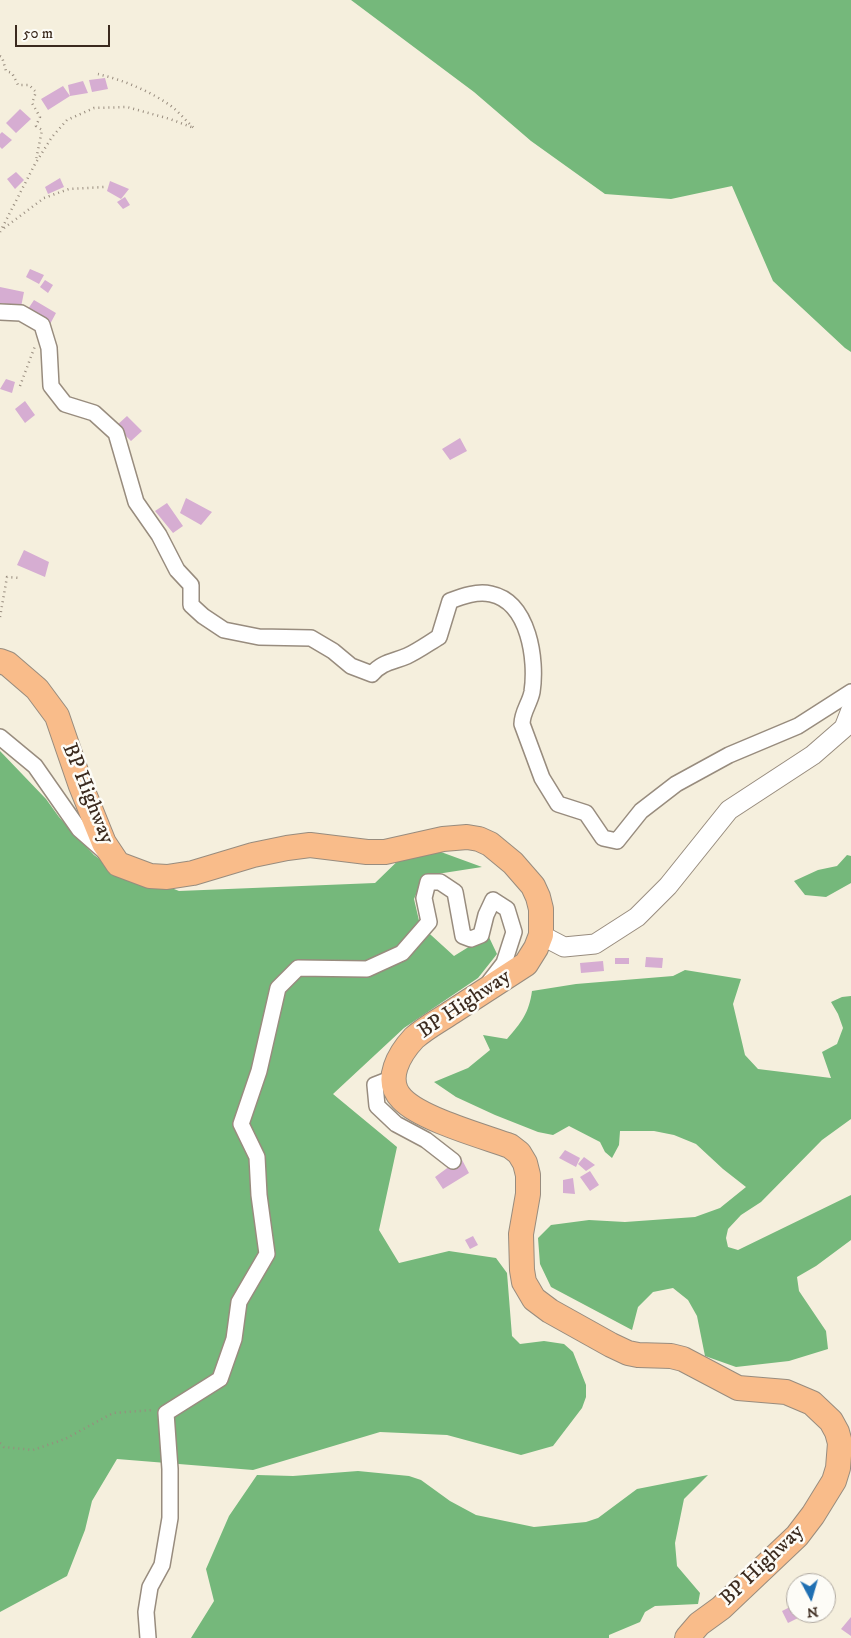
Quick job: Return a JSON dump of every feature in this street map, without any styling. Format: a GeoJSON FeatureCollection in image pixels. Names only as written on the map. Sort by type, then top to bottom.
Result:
{"type":"FeatureCollection","features":[{"type":"Feature","properties":{"kind":"highway","name":"BP Highway"},"geometry":{"type":"LineString","coordinates":[[0,661],[8,664],[37,689],[57,716],[81,786],[101,835],[118,864],[150,876],[168,877],[193,873],[253,855],[287,848],[310,845],[368,852],[385,852],[443,839],[467,836],[490,844],[513,863],[533,886],[541,909],[541,935],[536,948],[526,964],[415,1038],[399,1057],[395,1068],[393,1078],[397,1091],[401,1098],[428,1116],[510,1146],[519,1153],[528,1175],[528,1194],[521,1234],[522,1270],[524,1282],[534,1299],[550,1311],[611,1346],[628,1353],[670,1356],[683,1359],[738,1388],[786,1392],[812,1402],[831,1421],[840,1443],[844,1467],[797,1536],[721,1608],[699,1624],[687,1638]]}},
{"type":"Feature","properties":{"kind":"street"},"geometry":{"type":"LineString","coordinates":[[0,312],[20,313],[42,326],[49,348],[51,386],[65,404],[94,413],[116,433],[136,502],[159,536],[177,570],[190,585],[191,605],[203,616],[224,630],[259,637],[310,638],[333,651],[350,666],[372,674],[378,666],[407,656],[439,637],[450,601],[468,594],[491,594],[506,601],[517,612],[527,632],[532,652],[534,667],[532,694],[522,716],[522,724],[542,778],[558,804],[586,813],[603,838],[617,841],[641,811],[676,784],[729,755],[798,726],[851,692]]}},
{"type":"Feature","properties":{"kind":"street"},"geometry":{"type":"LineString","coordinates":[[541,935],[564,947],[595,944],[637,917],[668,886],[729,810],[813,755],[844,728],[851,710]]}},
{"type":"Feature","properties":{"kind":"street"},"geometry":{"type":"LineString","coordinates":[[0,737],[35,766],[79,829],[118,864]]}},
{"type":"Feature","properties":{"kind":"street"},"geometry":{"type":"LineString","coordinates":[[148,1638],[146,1612],[150,1587],[162,1564],[170,1518],[170,1469],[166,1413],[220,1379],[234,1339],[239,1302],[267,1254],[259,1195],[257,1157],[241,1124],[259,1071],[278,988],[298,968],[367,969],[402,954],[429,922],[424,898],[428,882],[440,882],[455,892],[463,936],[471,939],[481,935],[486,915],[493,900],[507,909],[514,932],[504,963],[481,993]]}},
{"type":"Feature","properties":{"kind":"street"},"geometry":{"type":"LineString","coordinates":[[393,1078],[375,1085],[377,1106],[396,1124],[426,1140],[453,1161]]}},
{"type":"Feature","properties":{"kind":"path"},"geometry":{"type":"LineString","coordinates":[[0,56],[2,56],[6,71],[12,73],[18,85],[29,85],[36,92],[32,103],[40,117],[36,126],[42,130],[35,164]]}},
{"type":"Feature","properties":{"kind":"path"},"geometry":{"type":"LineString","coordinates":[[1,230],[35,164],[52,137],[67,120],[94,108],[127,107],[194,128],[172,107],[147,93],[111,77],[98,74]]}},
{"type":"Feature","properties":{"kind":"path"},"geometry":{"type":"LineString","coordinates":[[1,230],[44,198],[69,189],[104,187]]}},
{"type":"Feature","properties":{"kind":"path"},"geometry":{"type":"LineString","coordinates":[[20,386],[42,326]]}},
{"type":"Feature","properties":{"kind":"path"},"geometry":{"type":"LineString","coordinates":[[0,617],[8,577],[20,578]]}},
{"type":"Feature","properties":{"kind":"path"},"geometry":{"type":"LineString","coordinates":[[0,1443],[4,1447],[33,1450],[65,1439],[113,1413],[150,1410],[166,1413]]}},
{"type":"Feature","properties":{"kind":"green space"},"geometry":{"type":"Polygon","coordinates":[[[351,0],[851,0],[851,352],[773,281],[732,186],[671,199],[605,194],[531,141],[474,92],[351,0]]]}},
{"type":"Feature","properties":{"kind":"green space"},"geometry":{"type":"Polygon","coordinates":[[[0,751],[46,799],[59,817],[94,855],[132,882],[179,891],[375,883],[407,852],[441,852],[482,867],[424,876],[414,899],[420,925],[454,956],[488,935],[497,954],[478,978],[404,1028],[333,1094],[397,1147],[379,1230],[399,1263],[449,1251],[496,1258],[507,1273],[512,1336],[520,1344],[544,1341],[564,1344],[573,1352],[586,1385],[586,1397],[582,1408],[553,1446],[521,1455],[447,1435],[380,1432],[253,1470],[117,1459],[92,1501],[85,1530],[67,1576],[0,1612],[0,751]]]}},
{"type":"Feature","properties":{"kind":"green space"},"geometry":{"type":"Polygon","coordinates":[[[847,855],[851,856],[851,883],[826,897],[805,895],[794,881],[818,870],[837,866],[847,855]]]}},
{"type":"Feature","properties":{"kind":"green space"},"geometry":{"type":"Polygon","coordinates":[[[685,970],[741,979],[733,1004],[745,1055],[758,1069],[831,1078],[822,1052],[837,1044],[843,1028],[831,1002],[842,997],[851,996],[851,1119],[822,1140],[761,1202],[741,1215],[728,1229],[726,1238],[728,1247],[738,1250],[851,1195],[851,1240],[816,1266],[797,1277],[799,1291],[826,1331],[828,1349],[789,1361],[736,1367],[705,1356],[697,1316],[688,1300],[673,1288],[653,1292],[638,1307],[632,1330],[551,1287],[540,1264],[538,1238],[551,1225],[589,1220],[625,1222],[695,1217],[720,1208],[746,1187],[696,1144],[674,1135],[654,1131],[620,1131],[619,1145],[612,1158],[605,1152],[600,1142],[569,1126],[553,1135],[538,1132],[456,1097],[434,1082],[468,1068],[490,1050],[483,1035],[507,1039],[524,1017],[529,1006],[532,991],[576,984],[673,976],[685,970]]]}},
{"type":"Feature","properties":{"kind":"green space"},"geometry":{"type":"Polygon","coordinates":[[[358,1471],[409,1476],[421,1480],[450,1501],[476,1515],[534,1527],[586,1522],[598,1518],[637,1489],[708,1475],[684,1499],[675,1543],[677,1566],[700,1593],[698,1604],[655,1606],[645,1612],[640,1622],[609,1635],[609,1638],[191,1638],[214,1601],[206,1569],[229,1516],[257,1475],[293,1476],[358,1471]]]}},
{"type":"Feature","properties":{"kind":"building"},"geometry":{"type":"Polygon","coordinates":[[[105,78],[108,89],[92,92],[89,80],[105,78]]]}},
{"type":"Feature","properties":{"kind":"building"},"geometry":{"type":"Polygon","coordinates":[[[83,81],[88,93],[70,96],[68,85],[83,81]]]}},
{"type":"Feature","properties":{"kind":"building"},"geometry":{"type":"Polygon","coordinates":[[[63,86],[70,96],[48,110],[41,99],[63,86]]]}},
{"type":"Feature","properties":{"kind":"building"},"geometry":{"type":"Polygon","coordinates":[[[20,109],[31,119],[16,133],[6,123],[20,109]]]}},
{"type":"Feature","properties":{"kind":"building"},"geometry":{"type":"Polygon","coordinates":[[[2,132],[12,140],[2,149],[0,147],[0,134],[2,132]]]}},
{"type":"Feature","properties":{"kind":"building"},"geometry":{"type":"Polygon","coordinates":[[[16,172],[24,180],[15,189],[7,179],[16,172]]]}},
{"type":"Feature","properties":{"kind":"building"},"geometry":{"type":"Polygon","coordinates":[[[60,178],[64,187],[48,194],[45,187],[60,178]]]}},
{"type":"Feature","properties":{"kind":"building"},"geometry":{"type":"Polygon","coordinates":[[[110,181],[129,189],[121,199],[107,191],[110,181]]]}},
{"type":"Feature","properties":{"kind":"building"},"geometry":{"type":"Polygon","coordinates":[[[125,197],[130,205],[123,209],[117,202],[125,197]]]}},
{"type":"Feature","properties":{"kind":"building"},"geometry":{"type":"Polygon","coordinates":[[[30,269],[44,275],[39,284],[26,277],[30,269]]]}},
{"type":"Feature","properties":{"kind":"building"},"geometry":{"type":"Polygon","coordinates":[[[45,280],[53,285],[48,293],[40,287],[45,280]]]}},
{"type":"Feature","properties":{"kind":"building"},"geometry":{"type":"Polygon","coordinates":[[[0,287],[24,292],[21,307],[0,303],[0,287]]]}},
{"type":"Feature","properties":{"kind":"building"},"geometry":{"type":"Polygon","coordinates":[[[34,300],[56,313],[49,326],[26,312],[34,300]]]}},
{"type":"Feature","properties":{"kind":"building"},"geometry":{"type":"Polygon","coordinates":[[[6,379],[15,382],[12,393],[0,389],[6,379]]]}},
{"type":"Feature","properties":{"kind":"building"},"geometry":{"type":"Polygon","coordinates":[[[25,401],[35,415],[25,423],[15,409],[25,401]]]}},
{"type":"Feature","properties":{"kind":"building"},"geometry":{"type":"Polygon","coordinates":[[[127,416],[142,431],[131,441],[116,426],[127,416]]]}},
{"type":"Feature","properties":{"kind":"building"},"geometry":{"type":"Polygon","coordinates":[[[460,438],[467,451],[450,460],[442,449],[460,438]]]}},
{"type":"Feature","properties":{"kind":"building"},"geometry":{"type":"Polygon","coordinates":[[[186,498],[212,512],[201,525],[180,513],[186,498]]]}},
{"type":"Feature","properties":{"kind":"building"},"geometry":{"type":"Polygon","coordinates":[[[167,503],[183,526],[173,533],[155,511],[167,503]]]}},
{"type":"Feature","properties":{"kind":"building"},"geometry":{"type":"Polygon","coordinates":[[[24,550],[49,562],[45,577],[17,565],[24,550]]]}},
{"type":"Feature","properties":{"kind":"building"},"geometry":{"type":"Polygon","coordinates":[[[646,957],[663,958],[662,968],[645,967],[646,957]]]}},
{"type":"Feature","properties":{"kind":"building"},"geometry":{"type":"Polygon","coordinates":[[[615,958],[629,958],[629,964],[615,964],[615,958]]]}},
{"type":"Feature","properties":{"kind":"building"},"geometry":{"type":"Polygon","coordinates":[[[603,961],[604,971],[581,973],[580,963],[603,961]]]}},
{"type":"Feature","properties":{"kind":"building"},"geometry":{"type":"Polygon","coordinates":[[[565,1150],[580,1158],[576,1167],[559,1158],[565,1150]]]}},
{"type":"Feature","properties":{"kind":"building"},"geometry":{"type":"Polygon","coordinates":[[[584,1157],[595,1165],[586,1171],[578,1164],[584,1157]]]}},
{"type":"Feature","properties":{"kind":"building"},"geometry":{"type":"Polygon","coordinates":[[[461,1158],[469,1173],[443,1189],[435,1177],[461,1158]]]}},
{"type":"Feature","properties":{"kind":"building"},"geometry":{"type":"Polygon","coordinates":[[[590,1171],[599,1185],[590,1191],[580,1177],[590,1171]]]}},
{"type":"Feature","properties":{"kind":"building"},"geometry":{"type":"Polygon","coordinates":[[[573,1178],[575,1194],[563,1193],[563,1180],[573,1178]]]}},
{"type":"Feature","properties":{"kind":"building"},"geometry":{"type":"Polygon","coordinates":[[[473,1236],[478,1245],[470,1249],[465,1240],[473,1236]]]}},
{"type":"Feature","properties":{"kind":"building"},"geometry":{"type":"Polygon","coordinates":[[[786,1609],[786,1619],[782,1611],[786,1609]]]}},
{"type":"Feature","properties":{"kind":"building"},"geometry":{"type":"Polygon","coordinates":[[[851,1617],[851,1636],[841,1629],[851,1617]]]}}]}
